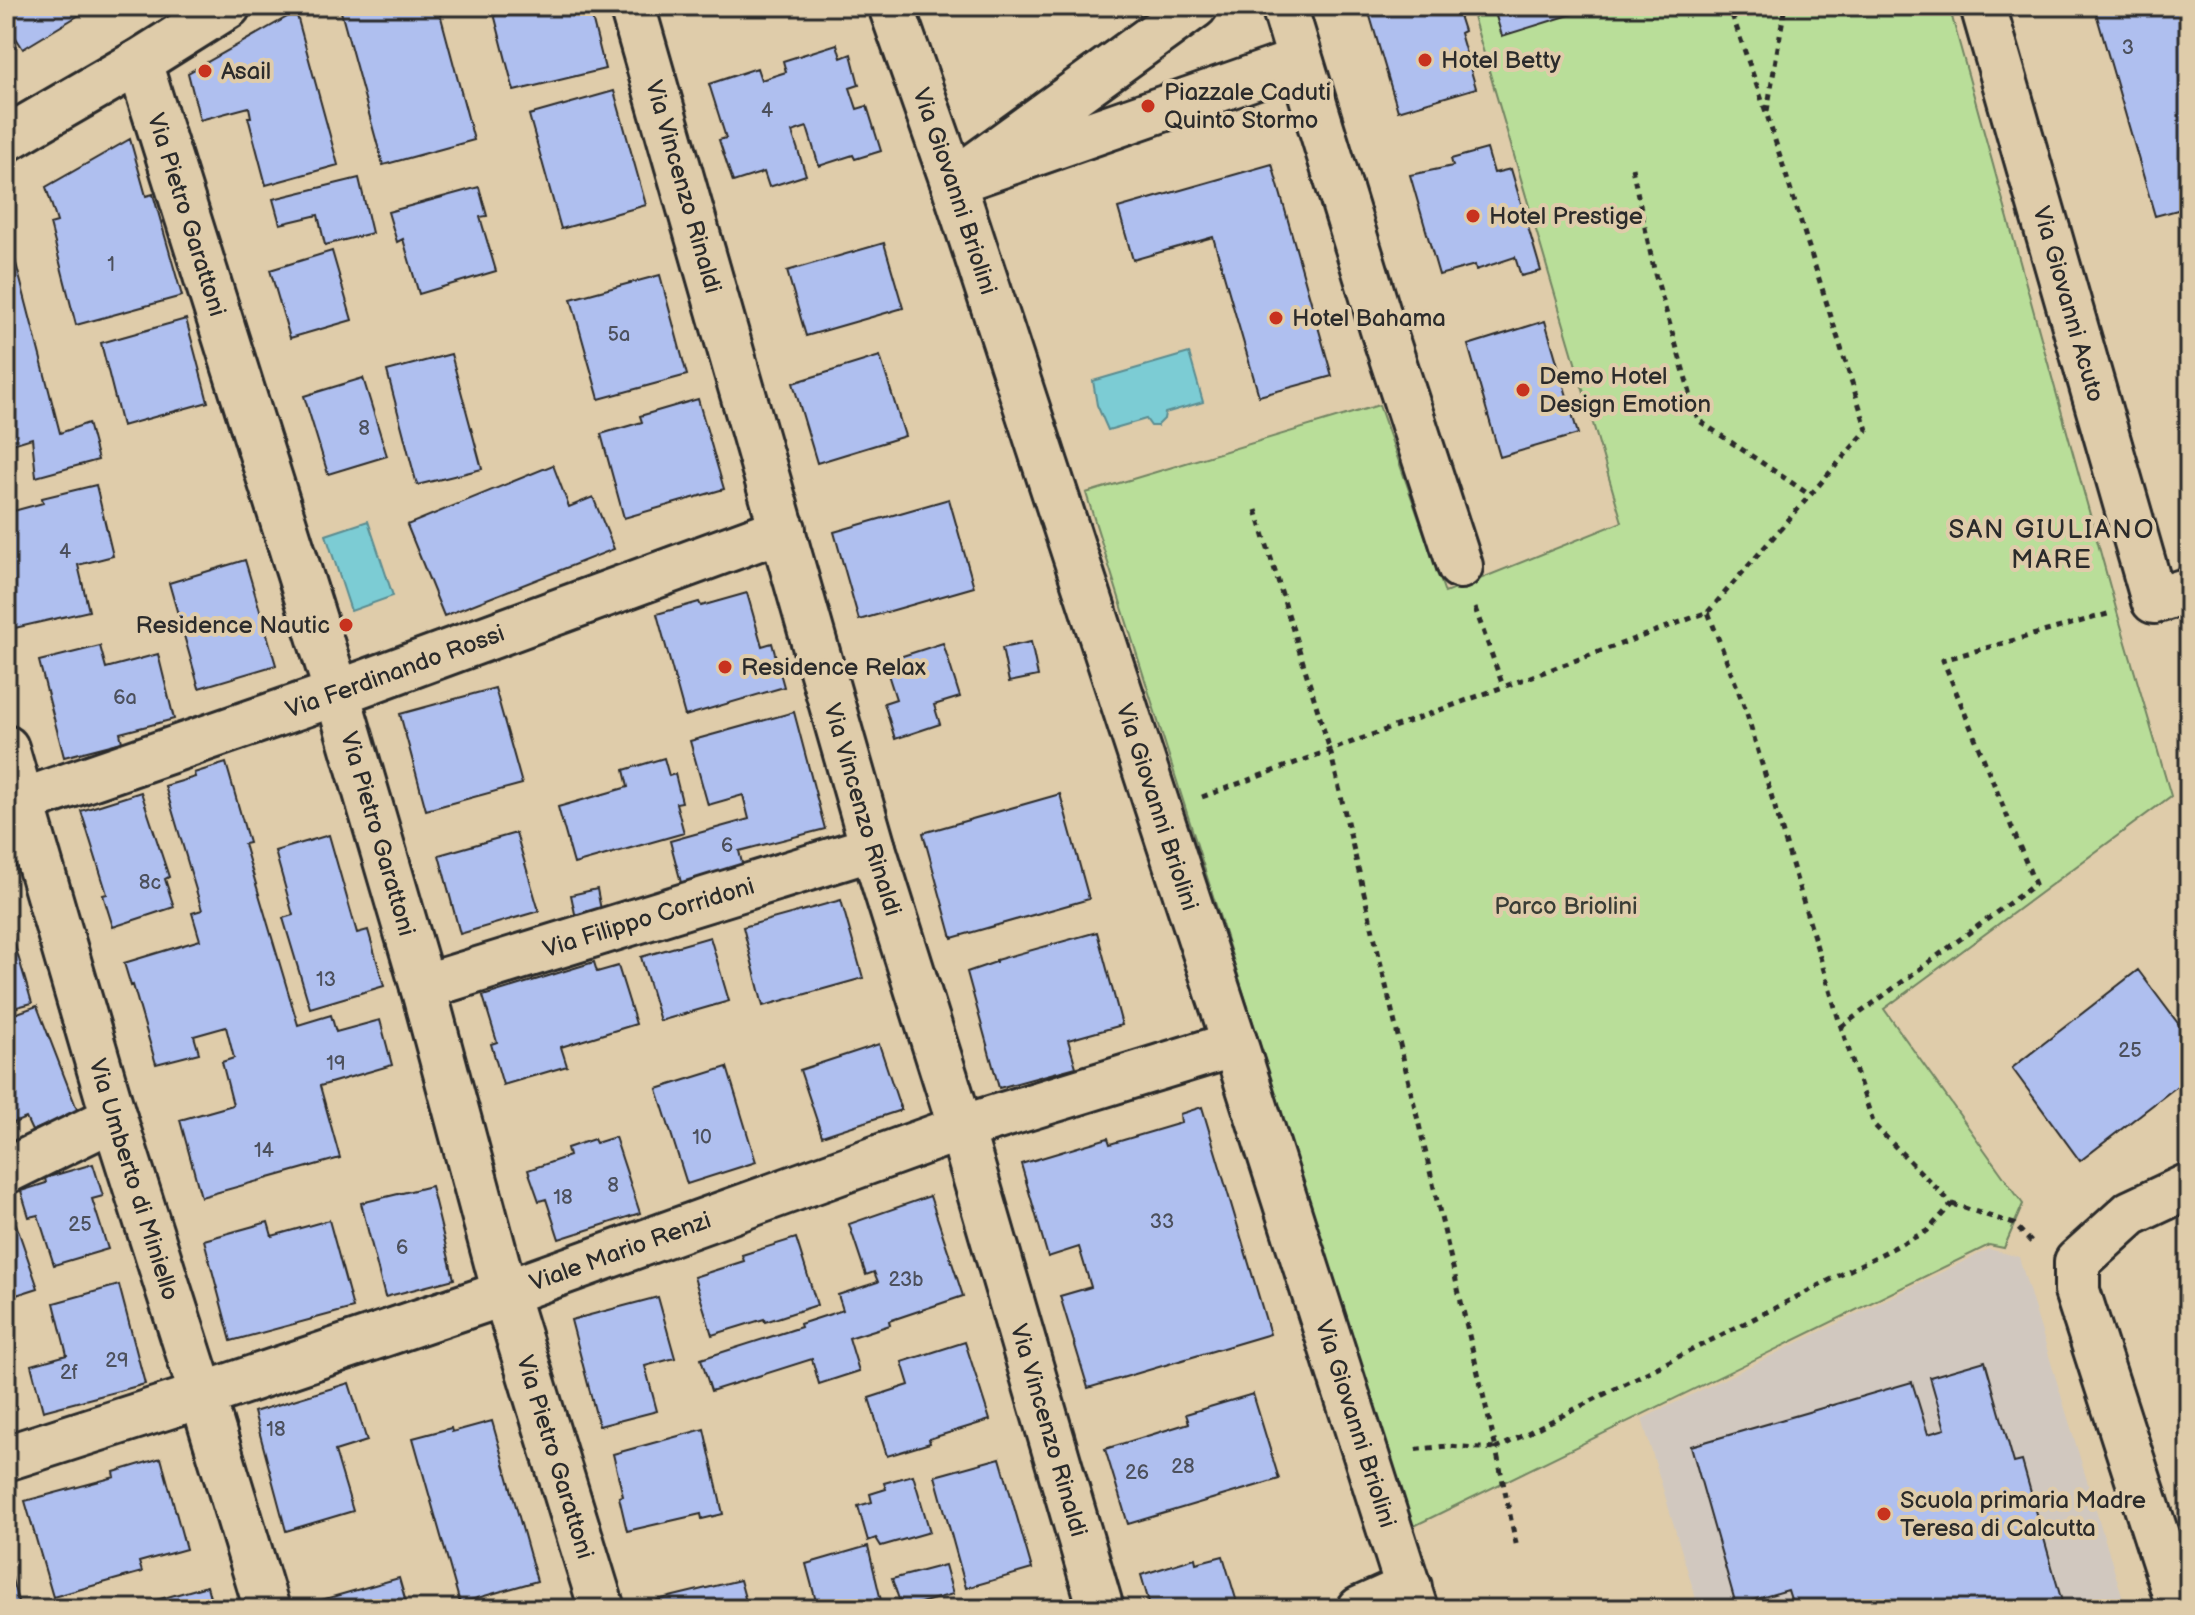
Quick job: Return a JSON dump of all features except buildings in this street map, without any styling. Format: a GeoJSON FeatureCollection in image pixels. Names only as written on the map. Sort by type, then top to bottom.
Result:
{"type":"FeatureCollection","features":[{"type":"Feature","properties":{"kind":"street"},"geometry":{"type":"LineString","coordinates":[[6,139],[228,6]]}},
{"type":"Feature","properties":{"kind":"street","name":"Via Vincenzo Rinaldi"},"geometry":{"type":"LineString","coordinates":[[632,6],[873,848],[961,1128],[1101,1609]]}},
{"type":"Feature","properties":{"kind":"street","name":"Via Giovanni Briolini"},"geometry":{"type":"LineString","coordinates":[[891,6],[953,182],[1160,813],[1412,1598]]}},
{"type":"Feature","properties":{"kind":"street"},"geometry":{"type":"LineString","coordinates":[[953,182],[1195,6]]}},
{"type":"Feature","properties":{"kind":"street"},"geometry":{"type":"LineString","coordinates":[[1284,6],[1379,318],[1460,566]]}},
{"type":"Feature","properties":{"kind":"street","name":"Via Giovanni Acuto"},"geometry":{"type":"LineString","coordinates":[[1983,6],[2172,596]]}},
{"type":"Feature","properties":{"kind":"street"},"geometry":{"type":"LineString","coordinates":[[953,182],[1300,61]]}},
{"type":"Feature","properties":{"kind":"street","name":"Via Pietro Garattoni"},"geometry":{"type":"LineString","coordinates":[[139,62],[337,693],[423,987],[505,1293],[602,1609]]}},
{"type":"Feature","properties":{"kind":"street","name":"Via Ferdinando Rossi"},"geometry":{"type":"LineString","coordinates":[[14,805],[337,693],[783,529]]}},
{"type":"Feature","properties":{"kind":"street","name":"Via Umberto di Miniello"},"geometry":{"type":"LineString","coordinates":[[6,748],[14,805],[267,1609]]}},
{"type":"Feature","properties":{"kind":"street","name":"Via Filippo Corridoni"},"geometry":{"type":"LineString","coordinates":[[423,987],[873,848]]}},
{"type":"Feature","properties":{"kind":"street","name":"Viale Mario Renzi"},"geometry":{"type":"LineString","coordinates":[[6,1458],[505,1293],[961,1128],[1235,1044]]}},
{"type":"Feature","properties":{"kind":"street"},"geometry":{"type":"LineString","coordinates":[[6,1171],[114,1118]]}},
{"type":"Feature","properties":{"kind":"street"},"geometry":{"type":"LineString","coordinates":[[2180,1609],[2077,1291],[2077,1262],[2131,1213],[2189,1186]]}},
{"type":"Feature","properties":{"kind":"street"},"geometry":{"type":"LineString","coordinates":[[1360,1609],[1412,1598]]}},
{"type":"Feature","properties":{"kind":"path"},"geometry":{"type":"LineString","coordinates":[[1160,813],[1708,612],[1867,430],[1729,6]]}},
{"type":"Feature","properties":{"kind":"path"},"geometry":{"type":"LineString","coordinates":[[1766,112],[1785,6]]}},
{"type":"Feature","properties":{"kind":"path"},"geometry":{"type":"LineString","coordinates":[[1632,168],[1655,274],[1698,420],[1810,495]]}},
{"type":"Feature","properties":{"kind":"path"},"geometry":{"type":"LineString","coordinates":[[1256,510],[1330,750],[1517,1548]]}},
{"type":"Feature","properties":{"kind":"path"},"geometry":{"type":"LineString","coordinates":[[1460,566],[1503,686]]}},
{"type":"Feature","properties":{"kind":"path"},"geometry":{"type":"LineString","coordinates":[[1841,1027],[2035,884],[1943,660],[2172,596]]}},
{"type":"Feature","properties":{"kind":"path"},"geometry":{"type":"LineString","coordinates":[[1708,612],[1745,708],[1841,1027],[1874,1125],[1952,1204],[2014,1224],[2077,1291]]}},
{"type":"Feature","properties":{"kind":"path"},"geometry":{"type":"LineString","coordinates":[[1365,1454],[1447,1446],[1496,1449],[1927,1231],[1952,1204]]}},
{"type":"Feature","properties":{"kind":"shaded area","name":"Scuola primaria Madre Teresa di Calcutta"},"geometry":{"type":"Polygon","coordinates":[[[1989,1249],[2019,1257],[2126,1609],[1699,1609],[1642,1419],[1989,1249]]]}},
{"type":"Feature","properties":{"kind":"green space","name":"Parco Briolini"},"geometry":{"type":"Polygon","coordinates":[[[1470,6],[1949,6],[2171,796],[1884,1009],[2023,1204],[2004,1248],[1989,1245],[1412,1527],[1086,493],[1379,405],[1445,593],[1622,522],[1470,6]]]}},
{"type":"Feature","properties":{"kind":"water"},"geometry":{"type":"Polygon","coordinates":[[[1189,353],[1203,402],[1165,413],[1157,426],[1151,426],[1146,419],[1108,430],[1097,405],[1093,381],[1189,353]]]}},
{"type":"Feature","properties":{"kind":"water"},"geometry":{"type":"Polygon","coordinates":[[[368,521],[393,596],[351,611],[326,535],[368,521]]]}},
{"type":"Feature","properties":{"kind":"place","name":"Hotel Betty"},"geometry":{"type":"Point","coordinates":[1425,60]}},
{"type":"Feature","properties":{"kind":"place","name":"Asail"},"geometry":{"type":"Point","coordinates":[205,71]}},
{"type":"Feature","properties":{"kind":"place","name":"Piazzale Caduti Quinto Stormo"},"geometry":{"type":"Point","coordinates":[1148,106]}},
{"type":"Feature","properties":{"kind":"place","name":"Hotel Prestige"},"geometry":{"type":"Point","coordinates":[1473,216]}},
{"type":"Feature","properties":{"kind":"place","name":"Hotel Bahama"},"geometry":{"type":"Point","coordinates":[1276,318]}},
{"type":"Feature","properties":{"kind":"place","name":"Demo Hotel Design Emotion"},"geometry":{"type":"Point","coordinates":[1523,390]}},
{"type":"Feature","properties":{"kind":"place","name":"Residence Nautic"},"geometry":{"type":"Point","coordinates":[346,625]}},
{"type":"Feature","properties":{"kind":"place","name":"Residence Relax"},"geometry":{"type":"Point","coordinates":[725,667]}},
{"type":"Feature","properties":{"kind":"place","name":"Scuola primaria Madre Teresa di Calcutta"},"geometry":{"type":"Point","coordinates":[1884,1514]}},
{"type":"Feature","properties":{"kind":"district","name":"SAN GIULIANO MARE"},"geometry":{"type":"Point","coordinates":[2052,545]}}]}
